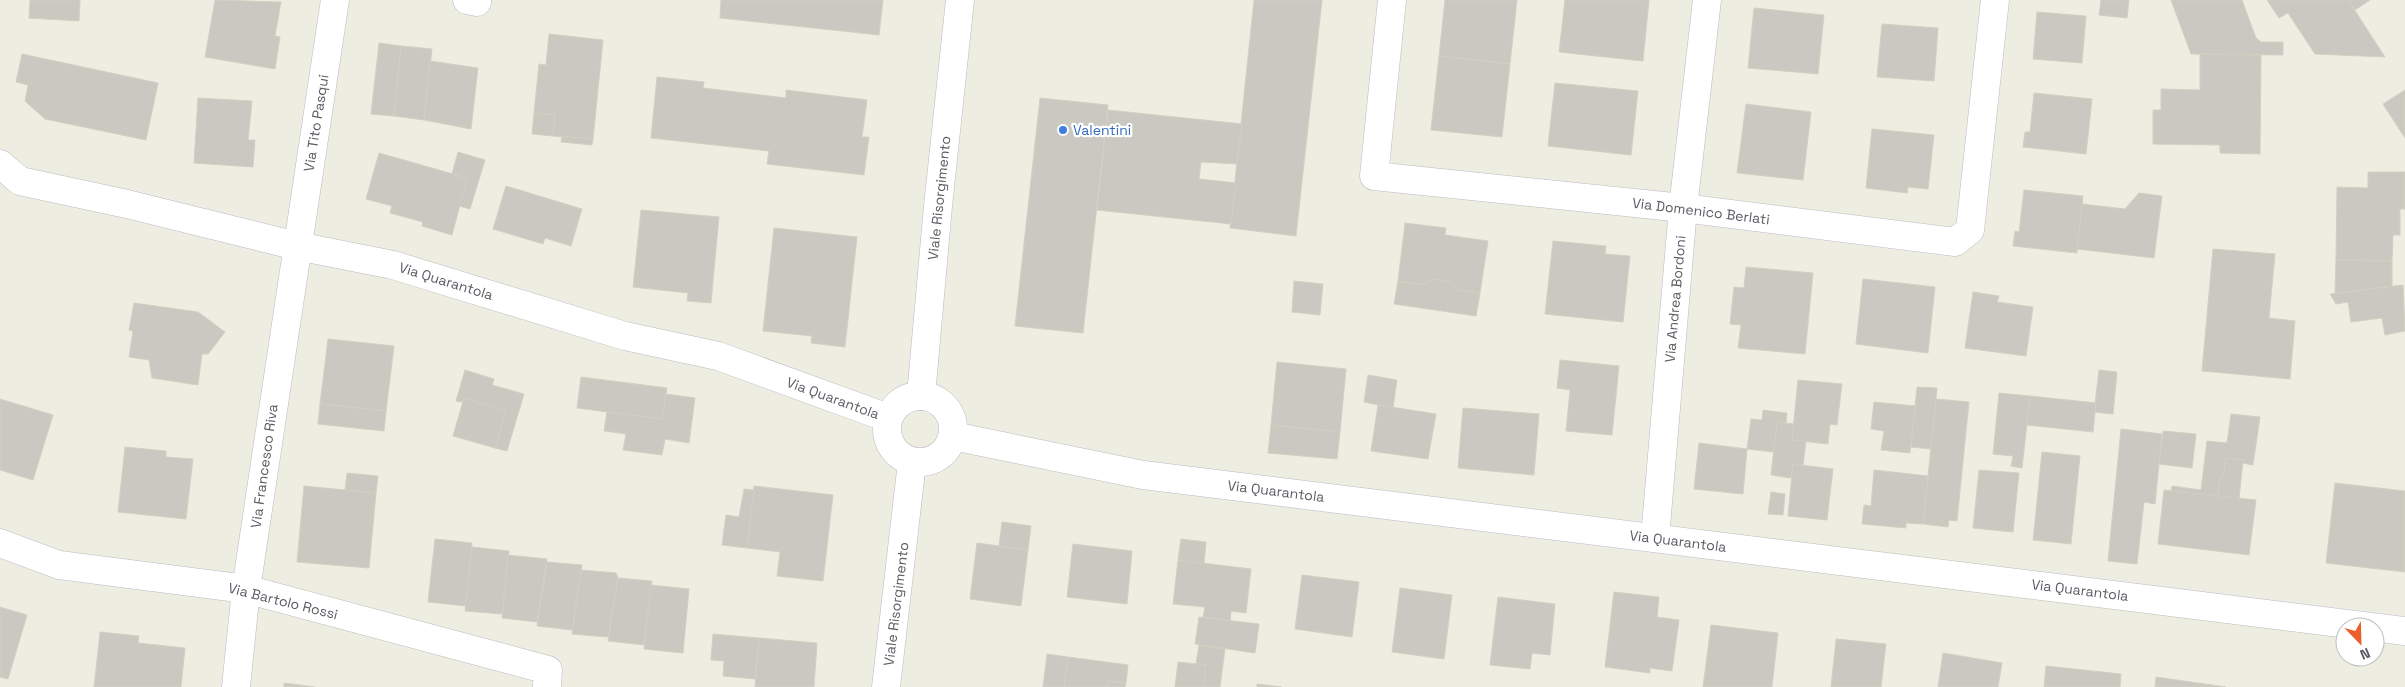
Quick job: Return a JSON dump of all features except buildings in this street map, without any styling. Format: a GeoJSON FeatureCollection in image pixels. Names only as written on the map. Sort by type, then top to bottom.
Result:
{"type":"FeatureCollection","features":[{"type":"Feature","properties":{"kind":"street","name":"Via Tito Pasqui"},"geometry":{"type":"LineString","coordinates":[[297,246],[335,0]]}},
{"type":"Feature","properties":{"kind":"street","name":"Viale Risorgimento"},"geometry":{"type":"LineString","coordinates":[[921,396],[938,206],[960,0]]}},
{"type":"Feature","properties":{"kind":"street","name":"Via Domenico Berlati"},"geometry":{"type":"LineString","coordinates":[[1392,0],[1374,176],[1683,208],[1955,242],[1970,230],[1995,0]]}},
{"type":"Feature","properties":{"kind":"street","name":"Via Andrea Bordoni"},"geometry":{"type":"LineString","coordinates":[[1654,538],[1683,208],[1707,0]]}},
{"type":"Feature","properties":{"kind":"street","name":"Via Quarantola"},"geometry":{"type":"LineString","coordinates":[[0,164],[20,181],[127,204],[297,246],[393,265],[626,336],[718,356],[888,418]]}},
{"type":"Feature","properties":{"kind":"street","name":"Via Francesco Riva"},"geometry":{"type":"LineString","coordinates":[[236,687],[246,589],[297,246]]}},
{"type":"Feature","properties":{"kind":"street"},"geometry":{"type":"LineString","coordinates":[[921,396],[933,398],[946,409],[953,424],[953,436],[942,454],[934,459],[923,462],[912,462],[893,450],[888,440],[886,429],[888,418],[901,401],[921,396]]}},
{"type":"Feature","properties":{"kind":"street","name":"Via Quarantola"},"geometry":{"type":"LineString","coordinates":[[953,436],[1143,475],[2405,631]]}},
{"type":"Feature","properties":{"kind":"street","name":"Viale Risorgimento"},"geometry":{"type":"LineString","coordinates":[[886,687],[912,462]]}},
{"type":"Feature","properties":{"kind":"street","name":"Via Bartolo Rossi"},"geometry":{"type":"LineString","coordinates":[[0,543],[59,565],[246,589],[548,670],[546,687]]}},
{"type":"Feature","properties":{"kind":"place","name":"Valentini"},"geometry":{"type":"Point","coordinates":[1063,130]}}]}
